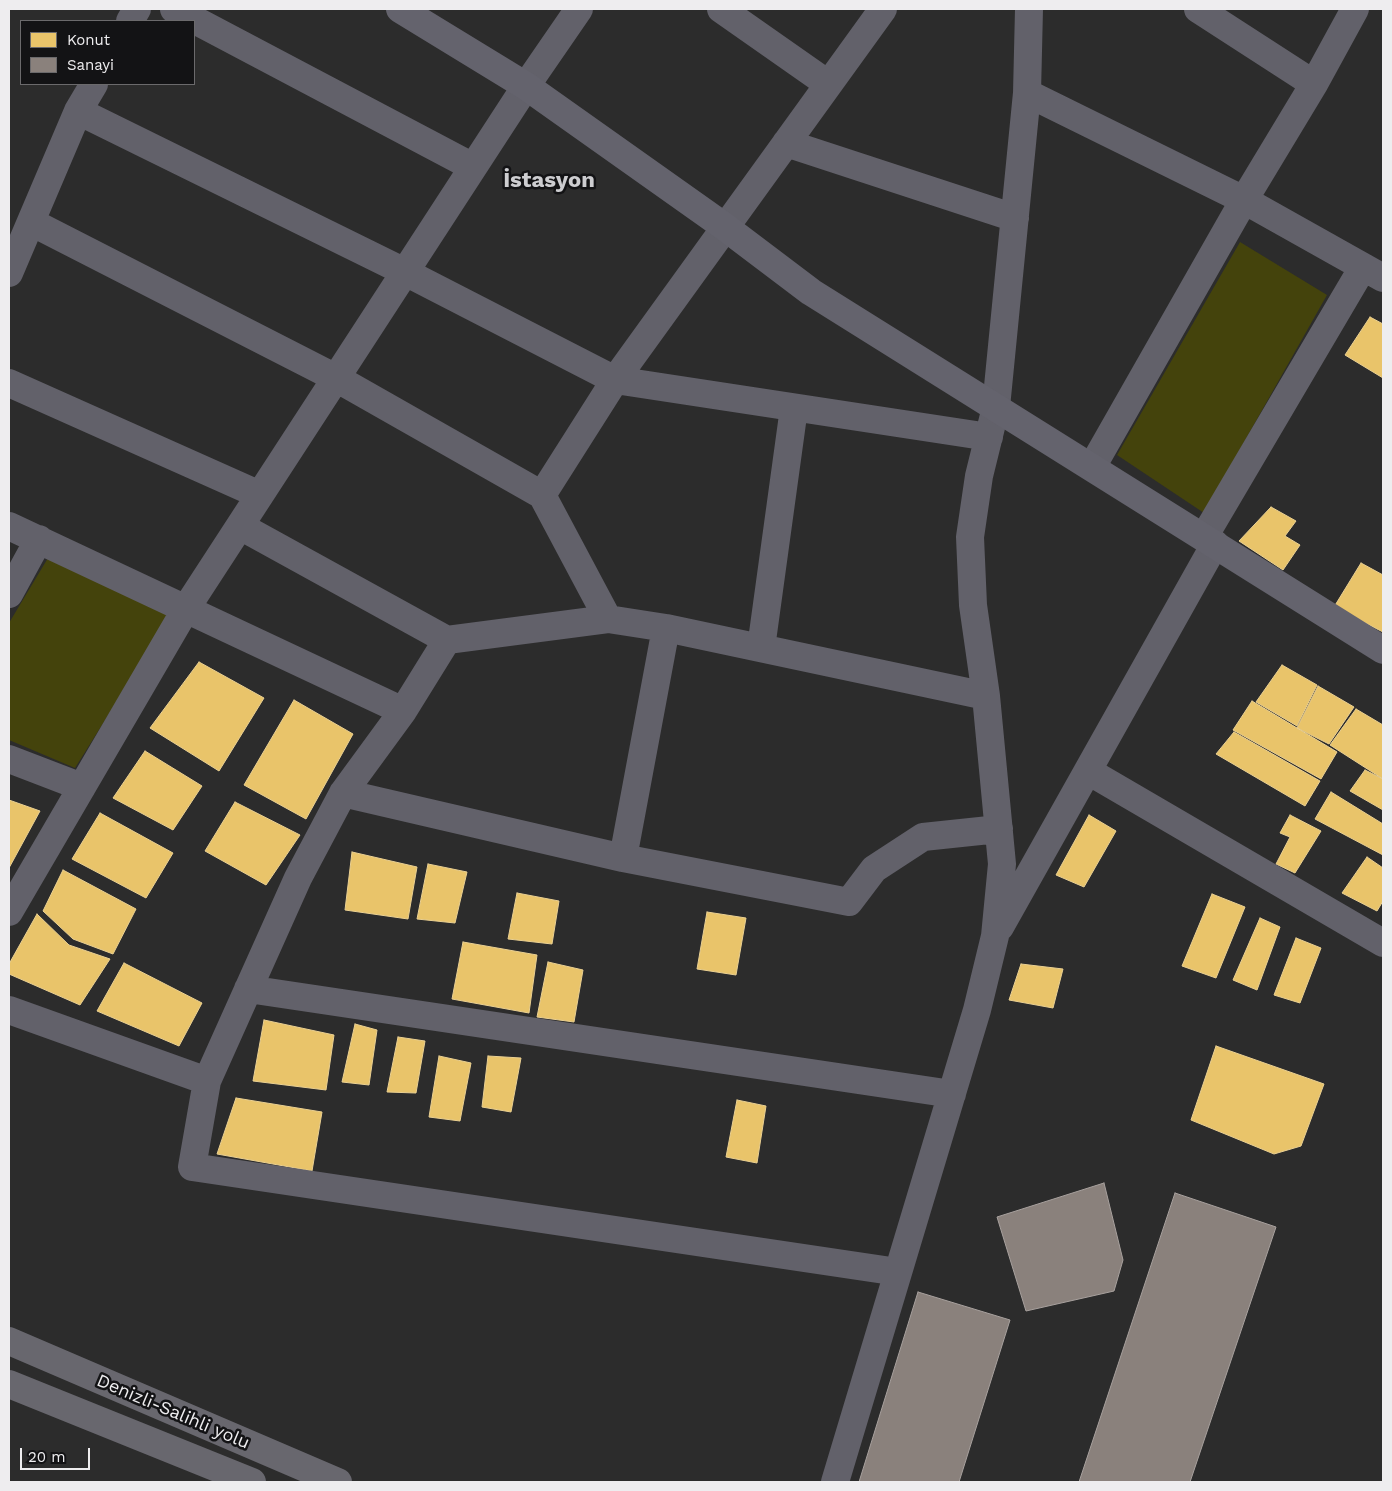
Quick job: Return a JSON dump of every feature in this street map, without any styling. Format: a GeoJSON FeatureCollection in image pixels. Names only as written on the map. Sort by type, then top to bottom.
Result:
{"type":"FeatureCollection","features":[{"type":"Feature","properties":{"kind":"highway","name":"Denizli-Salihli yolu"},"geometry":{"type":"LineString","coordinates":[[9,1341],[338,1482]]}},
{"type":"Feature","properties":{"kind":"highway","name":"Denizli-Salihli yolu"},"geometry":{"type":"LineString","coordinates":[[9,1384],[252,1482]]}},
{"type":"Feature","properties":{"kind":"street"},"geometry":{"type":"LineString","coordinates":[[131,20],[137,9]]}},
{"type":"Feature","properties":{"kind":"street"},"geometry":{"type":"LineString","coordinates":[[174,9],[195,20]]}},
{"type":"Feature","properties":{"kind":"street"},"geometry":{"type":"LineString","coordinates":[[400,9],[526,86],[725,227],[811,292],[1383,650]]}},
{"type":"Feature","properties":{"kind":"street"},"geometry":{"type":"LineString","coordinates":[[9,912],[187,607],[526,86],[579,9]]}},
{"type":"Feature","properties":{"kind":"street"},"geometry":{"type":"LineString","coordinates":[[721,9],[828,84]]}},
{"type":"Feature","properties":{"kind":"street"},"geometry":{"type":"LineString","coordinates":[[542,495],[615,380],[883,9]]}},
{"type":"Feature","properties":{"kind":"street"},"geometry":{"type":"LineString","coordinates":[[835,1482],[977,1010],[995,936],[1002,864],[986,696],[973,605],[970,537],[979,476],[996,407],[1027,93],[1029,9]]}},
{"type":"Feature","properties":{"kind":"street"},"geometry":{"type":"LineString","coordinates":[[1198,9],[1314,84]]}},
{"type":"Feature","properties":{"kind":"street"},"geometry":{"type":"LineString","coordinates":[[1092,467],[1244,200],[1314,84],[1355,9]]}},
{"type":"Feature","properties":{"kind":"street"},"geometry":{"type":"LineString","coordinates":[[195,20],[473,167]]}},
{"type":"Feature","properties":{"kind":"street"},"geometry":{"type":"LineString","coordinates":[[9,272],[78,111],[93,85]]}},
{"type":"Feature","properties":{"kind":"street"},"geometry":{"type":"LineString","coordinates":[[995,936],[1088,771],[1209,541],[1373,273],[1244,200],[1027,93]]}},
{"type":"Feature","properties":{"kind":"street"},"geometry":{"type":"LineString","coordinates":[[78,111],[405,272],[615,380],[989,437]]}},
{"type":"Feature","properties":{"kind":"street"},"geometry":{"type":"LineString","coordinates":[[786,143],[1015,218]]}},
{"type":"Feature","properties":{"kind":"street"},"geometry":{"type":"LineString","coordinates":[[30,222],[336,378],[542,495],[608,619]]}},
{"type":"Feature","properties":{"kind":"street"},"geometry":{"type":"LineString","coordinates":[[9,383],[260,495]]}},
{"type":"Feature","properties":{"kind":"street"},"geometry":{"type":"LineString","coordinates":[[761,648],[794,408]]}},
{"type":"Feature","properties":{"kind":"street"},"geometry":{"type":"LineString","coordinates":[[9,526],[187,607],[403,711]]}},
{"type":"Feature","properties":{"kind":"street"},"geometry":{"type":"LineString","coordinates":[[240,526],[447,640],[608,619],[666,628],[986,696]]}},
{"type":"Feature","properties":{"kind":"street"},"geometry":{"type":"LineString","coordinates":[[9,594],[39,540]]}},
{"type":"Feature","properties":{"kind":"street"},"geometry":{"type":"LineString","coordinates":[[623,858],[666,628]]}},
{"type":"Feature","properties":{"kind":"street"},"geometry":{"type":"LineString","coordinates":[[447,640],[403,711],[343,793],[298,878],[207,1081],[192,1166],[898,1272]]}},
{"type":"Feature","properties":{"kind":"street"},"geometry":{"type":"LineString","coordinates":[[9,759],[82,787]]}},
{"type":"Feature","properties":{"kind":"street"},"geometry":{"type":"LineString","coordinates":[[1088,771],[1383,943]]}},
{"type":"Feature","properties":{"kind":"street"},"geometry":{"type":"LineString","coordinates":[[343,793],[623,858],[849,902],[874,869],[924,837],[999,829]]}},
{"type":"Feature","properties":{"kind":"street"},"geometry":{"type":"LineString","coordinates":[[248,989],[952,1094]]}},
{"type":"Feature","properties":{"kind":"street"},"geometry":{"type":"LineString","coordinates":[[9,1010],[207,1081]]}},
{"type":"Feature","properties":{"kind":"shaded area"},"geometry":{"type":"Polygon","coordinates":[[[1240,242],[1327,295],[1204,513],[1117,455],[1240,242]]]}},
{"type":"Feature","properties":{"kind":"shaded area"},"geometry":{"type":"Polygon","coordinates":[[[48,558],[171,615],[75,768],[9,740],[9,623],[48,558]]]}},
{"type":"Feature","properties":{"kind":"building: Konut"},"geometry":{"type":"Polygon","coordinates":[[[1370,317],[1383,324],[1383,378],[1345,355],[1370,317]]]}},
{"type":"Feature","properties":{"kind":"building: Konut"},"geometry":{"type":"Polygon","coordinates":[[[1271,507],[1296,521],[1285,536],[1300,545],[1283,570],[1239,541],[1271,507]]]}},
{"type":"Feature","properties":{"kind":"building: Konut"},"geometry":{"type":"Polygon","coordinates":[[[1361,563],[1383,575],[1383,632],[1334,607],[1361,563]]]}},
{"type":"Feature","properties":{"kind":"building: Konut"},"geometry":{"type":"Polygon","coordinates":[[[199,662],[264,698],[219,771],[150,728],[199,662]]]}},
{"type":"Feature","properties":{"kind":"building: Konut"},"geometry":{"type":"Polygon","coordinates":[[[1282,665],[1317,685],[1297,726],[1256,702],[1282,665]]]}},
{"type":"Feature","properties":{"kind":"building: Konut"},"geometry":{"type":"Polygon","coordinates":[[[1318,686],[1354,707],[1329,744],[1297,728],[1318,686]]]}},
{"type":"Feature","properties":{"kind":"building: Konut"},"geometry":{"type":"Polygon","coordinates":[[[294,700],[353,734],[306,819],[244,785],[294,700]]]}},
{"type":"Feature","properties":{"kind":"building: Konut"},"geometry":{"type":"Polygon","coordinates":[[[1252,701],[1337,752],[1321,779],[1233,730],[1252,701]]]}},
{"type":"Feature","properties":{"kind":"building: Konut"},"geometry":{"type":"Polygon","coordinates":[[[1356,709],[1383,725],[1383,779],[1330,745],[1356,709]]]}},
{"type":"Feature","properties":{"kind":"building: Konut"},"geometry":{"type":"Polygon","coordinates":[[[1234,732],[1320,781],[1305,806],[1216,754],[1234,732]]]}},
{"type":"Feature","properties":{"kind":"building: Konut"},"geometry":{"type":"Polygon","coordinates":[[[145,751],[202,786],[173,830],[113,798],[145,751]]]}},
{"type":"Feature","properties":{"kind":"building: Konut"},"geometry":{"type":"Polygon","coordinates":[[[1365,770],[1383,779],[1383,810],[1350,791],[1365,770]]]}},
{"type":"Feature","properties":{"kind":"building: Konut"},"geometry":{"type":"Polygon","coordinates":[[[1331,792],[1383,824],[1383,855],[1315,819],[1331,792]]]}},
{"type":"Feature","properties":{"kind":"building: Konut"},"geometry":{"type":"Polygon","coordinates":[[[9,800],[40,811],[9,868],[9,800]]]}},
{"type":"Feature","properties":{"kind":"building: Konut"},"geometry":{"type":"Polygon","coordinates":[[[235,802],[300,835],[266,885],[205,851],[235,802]]]}},
{"type":"Feature","properties":{"kind":"building: Konut"},"geometry":{"type":"Polygon","coordinates":[[[100,813],[173,853],[146,898],[72,859],[100,813]]]}},
{"type":"Feature","properties":{"kind":"building: Konut"},"geometry":{"type":"Polygon","coordinates":[[[1089,815],[1116,831],[1084,887],[1056,875],[1089,815]]]}},
{"type":"Feature","properties":{"kind":"building: Konut"},"geometry":{"type":"Polygon","coordinates":[[[1290,815],[1321,831],[1295,873],[1276,864],[1290,837],[1280,833],[1290,815]]]}},
{"type":"Feature","properties":{"kind":"building: Konut"},"geometry":{"type":"Polygon","coordinates":[[[352,852],[417,867],[408,919],[345,910],[352,852]]]}},
{"type":"Feature","properties":{"kind":"building: Konut"},"geometry":{"type":"Polygon","coordinates":[[[1367,857],[1383,868],[1383,901],[1377,911],[1342,893],[1367,857]]]}},
{"type":"Feature","properties":{"kind":"building: Konut"},"geometry":{"type":"Polygon","coordinates":[[[428,864],[467,872],[455,923],[417,919],[428,864]]]}},
{"type":"Feature","properties":{"kind":"building: Konut"},"geometry":{"type":"Polygon","coordinates":[[[63,870],[136,909],[113,954],[73,939],[43,911],[63,870]]]}},
{"type":"Feature","properties":{"kind":"building: Konut"},"geometry":{"type":"Polygon","coordinates":[[[517,893],[559,901],[552,944],[508,939],[517,893]]]}},
{"type":"Feature","properties":{"kind":"building: Konut"},"geometry":{"type":"Polygon","coordinates":[[[1212,894],[1245,907],[1216,978],[1182,966],[1212,894]]]}},
{"type":"Feature","properties":{"kind":"building: Konut"},"geometry":{"type":"Polygon","coordinates":[[[707,912],[746,918],[736,975],[697,969],[707,912]]]}},
{"type":"Feature","properties":{"kind":"building: Konut"},"geometry":{"type":"Polygon","coordinates":[[[37,914],[69,945],[110,959],[80,1005],[9,974],[9,964],[37,914]]]}},
{"type":"Feature","properties":{"kind":"building: Konut"},"geometry":{"type":"Polygon","coordinates":[[[1260,918],[1280,927],[1257,990],[1233,980],[1260,918]]]}},
{"type":"Feature","properties":{"kind":"building: Konut"},"geometry":{"type":"Polygon","coordinates":[[[1296,938],[1321,948],[1300,1003],[1274,995],[1296,938]]]}},
{"type":"Feature","properties":{"kind":"building: Konut"},"geometry":{"type":"Polygon","coordinates":[[[463,942],[537,955],[529,1013],[452,999],[463,942]]]}},
{"type":"Feature","properties":{"kind":"building: Konut"},"geometry":{"type":"Polygon","coordinates":[[[548,962],[583,970],[574,1022],[537,1017],[548,962]]]}},
{"type":"Feature","properties":{"kind":"building: Konut"},"geometry":{"type":"Polygon","coordinates":[[[124,963],[202,1003],[179,1046],[97,1011],[124,963]]]}},
{"type":"Feature","properties":{"kind":"building: Konut"},"geometry":{"type":"Polygon","coordinates":[[[1021,964],[1063,969],[1053,1008],[1009,1000],[1021,964]]]}},
{"type":"Feature","properties":{"kind":"building: Konut"},"geometry":{"type":"Polygon","coordinates":[[[264,1020],[334,1035],[326,1090],[253,1081],[264,1020]]]}},
{"type":"Feature","properties":{"kind":"building: Konut"},"geometry":{"type":"Polygon","coordinates":[[[355,1024],[377,1030],[369,1085],[342,1082],[355,1024]]]}},
{"type":"Feature","properties":{"kind":"building: Konut"},"geometry":{"type":"Polygon","coordinates":[[[398,1037],[425,1041],[416,1093],[387,1092],[398,1037]]]}},
{"type":"Feature","properties":{"kind":"building: Konut"},"geometry":{"type":"Polygon","coordinates":[[[1216,1046],[1324,1084],[1301,1146],[1274,1154],[1191,1120],[1216,1046]]]}},
{"type":"Feature","properties":{"kind":"building: Konut"},"geometry":{"type":"Polygon","coordinates":[[[439,1056],[471,1063],[460,1121],[429,1117],[439,1056]]]}},
{"type":"Feature","properties":{"kind":"building: Konut"},"geometry":{"type":"Polygon","coordinates":[[[488,1056],[521,1058],[511,1112],[482,1107],[488,1056]]]}},
{"type":"Feature","properties":{"kind":"building: Konut"},"geometry":{"type":"Polygon","coordinates":[[[236,1098],[322,1112],[312,1171],[217,1154],[236,1098]]]}},
{"type":"Feature","properties":{"kind":"building: Konut"},"geometry":{"type":"Polygon","coordinates":[[[737,1100],[766,1106],[757,1163],[726,1157],[737,1100]]]}},
{"type":"Feature","properties":{"kind":"building: Sanayi"},"geometry":{"type":"Polygon","coordinates":[[[1104,1183],[1123,1260],[1114,1291],[1026,1311],[997,1217],[1104,1183]]]}},
{"type":"Feature","properties":{"kind":"building: Sanayi"},"geometry":{"type":"Polygon","coordinates":[[[1175,1193],[1276,1227],[1190,1482],[1079,1482],[1175,1193]]]}},
{"type":"Feature","properties":{"kind":"building: Sanayi"},"geometry":{"type":"Polygon","coordinates":[[[918,1292],[1010,1320],[959,1482],[859,1482],[918,1292]]]}},
{"type":"Feature","properties":{"kind":"district","name":"İstasyon"},"geometry":{"type":"Point","coordinates":[549,181]}}]}
